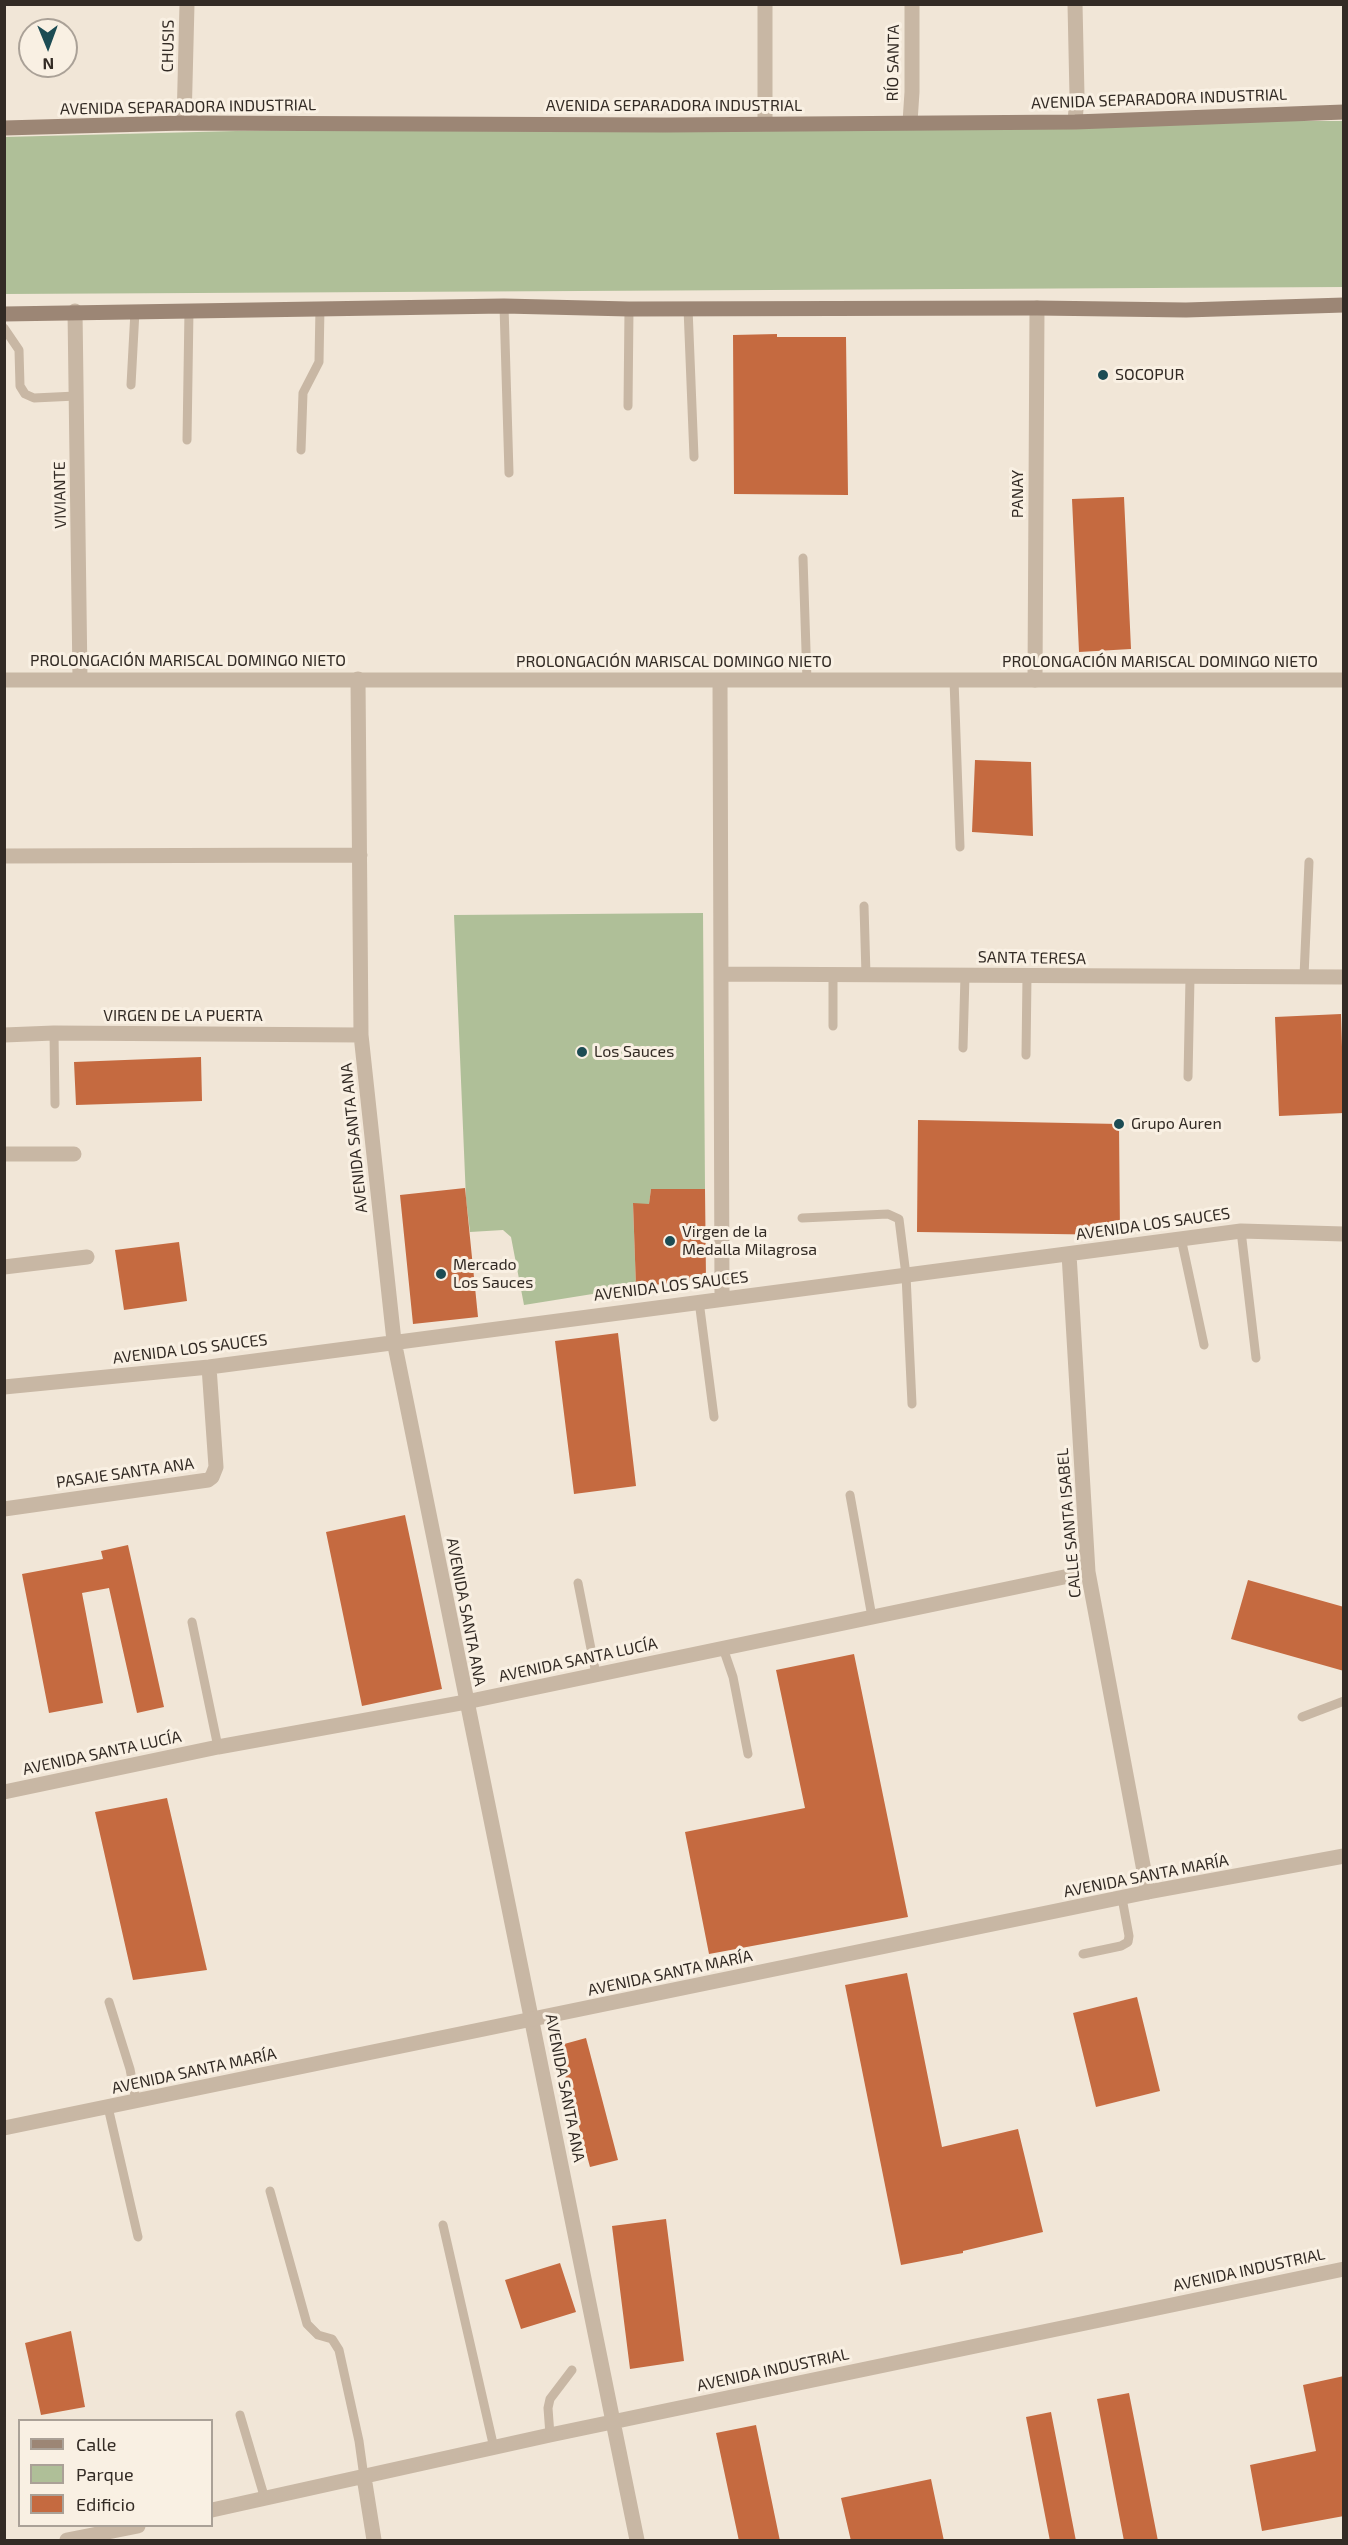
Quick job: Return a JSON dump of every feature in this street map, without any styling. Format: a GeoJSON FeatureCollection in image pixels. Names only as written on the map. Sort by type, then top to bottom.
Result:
{"type":"FeatureCollection","features":[{"type":"Feature","properties":{"kind":"main road","name":"AVENIDA SEPARADORA INDUSTRIAL"},"geometry":{"type":"LineString","coordinates":[[4,128],[184,123],[1075,122],[1344,112]]}},
{"type":"Feature","properties":{"kind":"main road"},"geometry":{"type":"LineString","coordinates":[[4,314],[321,307],[1186,310],[1344,305]]}},
{"type":"Feature","properties":{"kind":"street","name":"CHUSIS"},"geometry":{"type":"LineString","coordinates":[[184,123],[187,4]]}},
{"type":"Feature","properties":{"kind":"street"},"geometry":{"type":"LineString","coordinates":[[765,4],[765,124]]}},
{"type":"Feature","properties":{"kind":"street","name":"RÍO SANTA"},"geometry":{"type":"LineString","coordinates":[[910,122],[912,4]]}},
{"type":"Feature","properties":{"kind":"street"},"geometry":{"type":"LineString","coordinates":[[1075,4],[1077,96],[1075,122]]}},
{"type":"Feature","properties":{"kind":"street","name":"PANAY"},"geometry":{"type":"LineString","coordinates":[[1035,680],[1037,308]]}},
{"type":"Feature","properties":{"kind":"street","name":"VIVIANTE"},"geometry":{"type":"LineString","coordinates":[[75,311],[80,679]]}},
{"type":"Feature","properties":{"kind":"street","name":"AVENIDA SANTA ANA"},"geometry":{"type":"LineString","coordinates":[[358,679],[361,1035],[394,1341],[637,2541]]}},
{"type":"Feature","properties":{"kind":"street","name":"PROLONGACIÓN MARISCAL DOMINGO NIETO"},"geometry":{"type":"LineString","coordinates":[[4,680],[1344,680]]}},
{"type":"Feature","properties":{"kind":"street"},"geometry":{"type":"LineString","coordinates":[[720,681],[722,1298]]}},
{"type":"Feature","properties":{"kind":"street"},"geometry":{"type":"LineString","coordinates":[[4,856],[360,855]]}},
{"type":"Feature","properties":{"kind":"street","name":"SANTA TERESA"},"geometry":{"type":"LineString","coordinates":[[721,974],[1344,977]]}},
{"type":"Feature","properties":{"kind":"street","name":"VIRGEN DE LA PUERTA"},"geometry":{"type":"LineString","coordinates":[[4,1035],[54,1033],[361,1035]]}},
{"type":"Feature","properties":{"kind":"street"},"geometry":{"type":"LineString","coordinates":[[4,1154],[74,1154]]}},
{"type":"Feature","properties":{"kind":"street","name":"AVENIDA LOS SAUCES"},"geometry":{"type":"LineString","coordinates":[[4,1387],[209,1367],[699,1300],[1241,1231],[1344,1234]]}},
{"type":"Feature","properties":{"kind":"street","name":"CALLE SANTA ISABEL"},"geometry":{"type":"LineString","coordinates":[[1069,1254],[1088,1572],[1148,1892]]}},
{"type":"Feature","properties":{"kind":"street"},"geometry":{"type":"LineString","coordinates":[[4,1267],[87,1257]]}},
{"type":"Feature","properties":{"kind":"street","name":"PASAJE SANTA ANA"},"geometry":{"type":"LineString","coordinates":[[4,1509],[208,1480],[212,1477],[216,1467],[209,1367]]}},
{"type":"Feature","properties":{"kind":"street","name":"AVENIDA SANTA LUCÍA"},"geometry":{"type":"LineString","coordinates":[[4,1792],[218,1747],[466,1702],[1088,1572]]}},
{"type":"Feature","properties":{"kind":"street","name":"AVENIDA SANTA MARÍA"},"geometry":{"type":"LineString","coordinates":[[4,2128],[1148,1892],[1344,1856]]}},
{"type":"Feature","properties":{"kind":"street","name":"AVENIDA INDUSTRIAL"},"geometry":{"type":"LineString","coordinates":[[213,2510],[550,2435],[1344,2269]]}},
{"type":"Feature","properties":{"kind":"street"},"geometry":{"type":"LineString","coordinates":[[364,2477],[374,2541]]}},
{"type":"Feature","properties":{"kind":"street"},"geometry":{"type":"LineString","coordinates":[[67,2541],[133,2527]]}},
{"type":"Feature","properties":{"kind":"lane"},"geometry":{"type":"LineString","coordinates":[[504,306],[509,473]]}},
{"type":"Feature","properties":{"kind":"lane"},"geometry":{"type":"LineString","coordinates":[[301,450],[303,393],[320,362],[321,307]]}},
{"type":"Feature","properties":{"kind":"lane"},"geometry":{"type":"LineString","coordinates":[[688,308],[694,456]]}},
{"type":"Feature","properties":{"kind":"lane"},"geometry":{"type":"LineString","coordinates":[[628,406],[629,309]]}},
{"type":"Feature","properties":{"kind":"lane"},"geometry":{"type":"LineString","coordinates":[[131,385],[135,310]]}},
{"type":"Feature","properties":{"kind":"lane"},"geometry":{"type":"LineString","coordinates":[[187,440],[189,310]]}},
{"type":"Feature","properties":{"kind":"lane"},"geometry":{"type":"LineString","coordinates":[[4,328],[19,350],[20,386],[25,394],[34,398],[76,396]]}},
{"type":"Feature","properties":{"kind":"lane"},"geometry":{"type":"LineString","coordinates":[[803,558],[807,681]]}},
{"type":"Feature","properties":{"kind":"lane"},"geometry":{"type":"LineString","coordinates":[[954,680],[960,847]]}},
{"type":"Feature","properties":{"kind":"lane"},"geometry":{"type":"LineString","coordinates":[[1304,976],[1309,862]]}},
{"type":"Feature","properties":{"kind":"lane"},"geometry":{"type":"LineString","coordinates":[[864,906],[866,975]]}},
{"type":"Feature","properties":{"kind":"lane"},"geometry":{"type":"LineString","coordinates":[[833,975],[833,1026]]}},
{"type":"Feature","properties":{"kind":"lane"},"geometry":{"type":"LineString","coordinates":[[963,1048],[965,975]]}},
{"type":"Feature","properties":{"kind":"lane"},"geometry":{"type":"LineString","coordinates":[[1026,1055],[1027,976]]}},
{"type":"Feature","properties":{"kind":"lane"},"geometry":{"type":"LineString","coordinates":[[1188,1077],[1190,978]]}},
{"type":"Feature","properties":{"kind":"lane"},"geometry":{"type":"LineString","coordinates":[[54,1033],[55,1104]]}},
{"type":"Feature","properties":{"kind":"lane"},"geometry":{"type":"LineString","coordinates":[[802,1218],[888,1214],[899,1219],[906,1275],[912,1404]]}},
{"type":"Feature","properties":{"kind":"lane"},"geometry":{"type":"LineString","coordinates":[[1241,1231],[1256,1358]]}},
{"type":"Feature","properties":{"kind":"lane"},"geometry":{"type":"LineString","coordinates":[[1181,1238],[1204,1345]]}},
{"type":"Feature","properties":{"kind":"lane"},"geometry":{"type":"LineString","coordinates":[[699,1300],[714,1417]]}},
{"type":"Feature","properties":{"kind":"lane"},"geometry":{"type":"LineString","coordinates":[[850,1495],[872,1617]]}},
{"type":"Feature","properties":{"kind":"lane"},"geometry":{"type":"LineString","coordinates":[[578,1583],[596,1674]]}},
{"type":"Feature","properties":{"kind":"lane"},"geometry":{"type":"LineString","coordinates":[[192,1622],[218,1747]]}},
{"type":"Feature","properties":{"kind":"lane"},"geometry":{"type":"LineString","coordinates":[[723,1648],[733,1677],[748,1754]]}},
{"type":"Feature","properties":{"kind":"lane"},"geometry":{"type":"LineString","coordinates":[[1302,1717],[1344,1701]]}},
{"type":"Feature","properties":{"kind":"lane"},"geometry":{"type":"LineString","coordinates":[[1083,1954],[1121,1946],[1128,1942],[1129,1936],[1122,1898]]}},
{"type":"Feature","properties":{"kind":"lane"},"geometry":{"type":"LineString","coordinates":[[109,2002],[130,2069],[136,2101]]}},
{"type":"Feature","properties":{"kind":"lane"},"geometry":{"type":"LineString","coordinates":[[108,2107],[138,2237]]}},
{"type":"Feature","properties":{"kind":"lane"},"geometry":{"type":"LineString","coordinates":[[270,2191],[307,2324],[318,2335],[332,2339],[339,2350],[359,2441],[364,2477]]}},
{"type":"Feature","properties":{"kind":"lane"},"geometry":{"type":"LineString","coordinates":[[443,2224],[494,2448]]}},
{"type":"Feature","properties":{"kind":"lane"},"geometry":{"type":"LineString","coordinates":[[550,2435],[548,2408],[550,2399],[572,2370]]}},
{"type":"Feature","properties":{"kind":"lane"},"geometry":{"type":"LineString","coordinates":[[240,2415],[265,2499]]}},
{"type":"Feature","properties":{"kind":"green space"},"geometry":{"type":"Polygon","coordinates":[[[1077,121],[1343,121],[1343,287],[5,294],[4,137],[236,131],[1077,121]]]}},
{"type":"Feature","properties":{"kind":"green space","name":"Los Sauces"},"geometry":{"type":"Polygon","coordinates":[[[703,913],[705,1189],[651,1189],[649,1204],[633,1204],[636,1287],[524,1305],[511,1237],[503,1230],[470,1232],[466,1199],[454,915],[703,913]]]}},
{"type":"Feature","properties":{"kind":"building"},"geometry":{"type":"Polygon","coordinates":[[[777,334],[777,337],[846,337],[848,495],[734,494],[733,335],[777,334]]]}},
{"type":"Feature","properties":{"kind":"building"},"geometry":{"type":"Polygon","coordinates":[[[1124,497],[1131,649],[1079,652],[1072,499],[1124,497]]]}},
{"type":"Feature","properties":{"kind":"building"},"geometry":{"type":"Polygon","coordinates":[[[975,760],[1031,762],[1033,836],[972,832],[975,760]]]}},
{"type":"Feature","properties":{"kind":"building"},"geometry":{"type":"Polygon","coordinates":[[[1341,1014],[1344,1113],[1279,1116],[1275,1017],[1341,1014]]]}},
{"type":"Feature","properties":{"kind":"building"},"geometry":{"type":"Polygon","coordinates":[[[201,1057],[202,1101],[76,1105],[74,1062],[201,1057]]]}},
{"type":"Feature","properties":{"kind":"building"},"geometry":{"type":"Polygon","coordinates":[[[918,1120],[1119,1124],[1120,1235],[917,1232],[918,1120]]]}},
{"type":"Feature","properties":{"kind":"building","name":"Mercado Los Sauces"},"geometry":{"type":"Polygon","coordinates":[[[465,1188],[478,1317],[413,1324],[400,1195],[465,1188]]]}},
{"type":"Feature","properties":{"kind":"building","name":"Virgen de la Medalla Milagrosa"},"geometry":{"type":"Polygon","coordinates":[[[651,1189],[705,1189],[706,1279],[636,1287],[633,1203],[649,1204],[651,1189]]]}},
{"type":"Feature","properties":{"kind":"building"},"geometry":{"type":"Polygon","coordinates":[[[179,1242],[187,1301],[124,1310],[115,1250],[179,1242]]]}},
{"type":"Feature","properties":{"kind":"building"},"geometry":{"type":"Polygon","coordinates":[[[618,1333],[636,1486],[574,1494],[555,1341],[618,1333]]]}},
{"type":"Feature","properties":{"kind":"building"},"geometry":{"type":"Polygon","coordinates":[[[405,1515],[442,1689],[362,1706],[326,1532],[405,1515]]]}},
{"type":"Feature","properties":{"kind":"building"},"geometry":{"type":"Polygon","coordinates":[[[128,1545],[164,1707],[137,1713],[109,1588],[82,1593],[103,1703],[49,1713],[22,1574],[103,1559],[101,1551],[128,1545]]]}},
{"type":"Feature","properties":{"kind":"building"},"geometry":{"type":"Polygon","coordinates":[[[1248,1580],[1344,1607],[1344,1671],[1231,1639],[1248,1580]]]}},
{"type":"Feature","properties":{"kind":"building"},"geometry":{"type":"Polygon","coordinates":[[[854,1654],[908,1917],[709,1954],[685,1832],[805,1808],[776,1670],[854,1654]]]}},
{"type":"Feature","properties":{"kind":"building"},"geometry":{"type":"Polygon","coordinates":[[[167,1798],[207,1970],[133,1980],[95,1812],[167,1798]]]}},
{"type":"Feature","properties":{"kind":"building"},"geometry":{"type":"Polygon","coordinates":[[[907,1973],[942,2147],[1018,2129],[1043,2232],[963,2251],[963,2253],[901,2265],[845,1985],[907,1973]]]}},
{"type":"Feature","properties":{"kind":"building"},"geometry":{"type":"Polygon","coordinates":[[[1137,1997],[1160,2091],[1096,2107],[1073,2013],[1137,1997]]]}},
{"type":"Feature","properties":{"kind":"building"},"geometry":{"type":"Polygon","coordinates":[[[586,2038],[618,2160],[590,2167],[557,2046],[586,2038]]]}},
{"type":"Feature","properties":{"kind":"building"},"geometry":{"type":"Polygon","coordinates":[[[666,2219],[684,2361],[630,2369],[612,2226],[666,2219]]]}},
{"type":"Feature","properties":{"kind":"building"},"geometry":{"type":"Polygon","coordinates":[[[560,2263],[576,2312],[521,2329],[505,2280],[560,2263]]]}},
{"type":"Feature","properties":{"kind":"building"},"geometry":{"type":"Polygon","coordinates":[[[71,2331],[85,2407],[41,2415],[25,2343],[71,2331]]]}},
{"type":"Feature","properties":{"kind":"building"},"geometry":{"type":"Polygon","coordinates":[[[1344,2376],[1344,2516],[1262,2531],[1250,2465],[1316,2451],[1303,2385],[1344,2376]]]}},
{"type":"Feature","properties":{"kind":"building"},"geometry":{"type":"Polygon","coordinates":[[[1129,2393],[1158,2541],[1124,2541],[1097,2399],[1129,2393]]]}},
{"type":"Feature","properties":{"kind":"building"},"geometry":{"type":"Polygon","coordinates":[[[1051,2412],[1076,2541],[1050,2541],[1026,2417],[1051,2412]]]}},
{"type":"Feature","properties":{"kind":"building"},"geometry":{"type":"Polygon","coordinates":[[[756,2425],[780,2541],[739,2541],[716,2433],[756,2425]]]}},
{"type":"Feature","properties":{"kind":"building"},"geometry":{"type":"Polygon","coordinates":[[[931,2479],[944,2541],[851,2541],[841,2498],[931,2479]]]}},
{"type":"Feature","properties":{"kind":"place","name":"SOCOPUR"},"geometry":{"type":"Point","coordinates":[1103,375]}},
{"type":"Feature","properties":{"kind":"place","name":"Los Sauces"},"geometry":{"type":"Point","coordinates":[582,1052]}},
{"type":"Feature","properties":{"kind":"place","name":"Grupo Auren"},"geometry":{"type":"Point","coordinates":[1119,1124]}},
{"type":"Feature","properties":{"kind":"place","name":"Virgen de la Medalla Milagrosa"},"geometry":{"type":"Point","coordinates":[670,1241]}},
{"type":"Feature","properties":{"kind":"place","name":"Mercado Los Sauces"},"geometry":{"type":"Point","coordinates":[441,1274]}}]}
